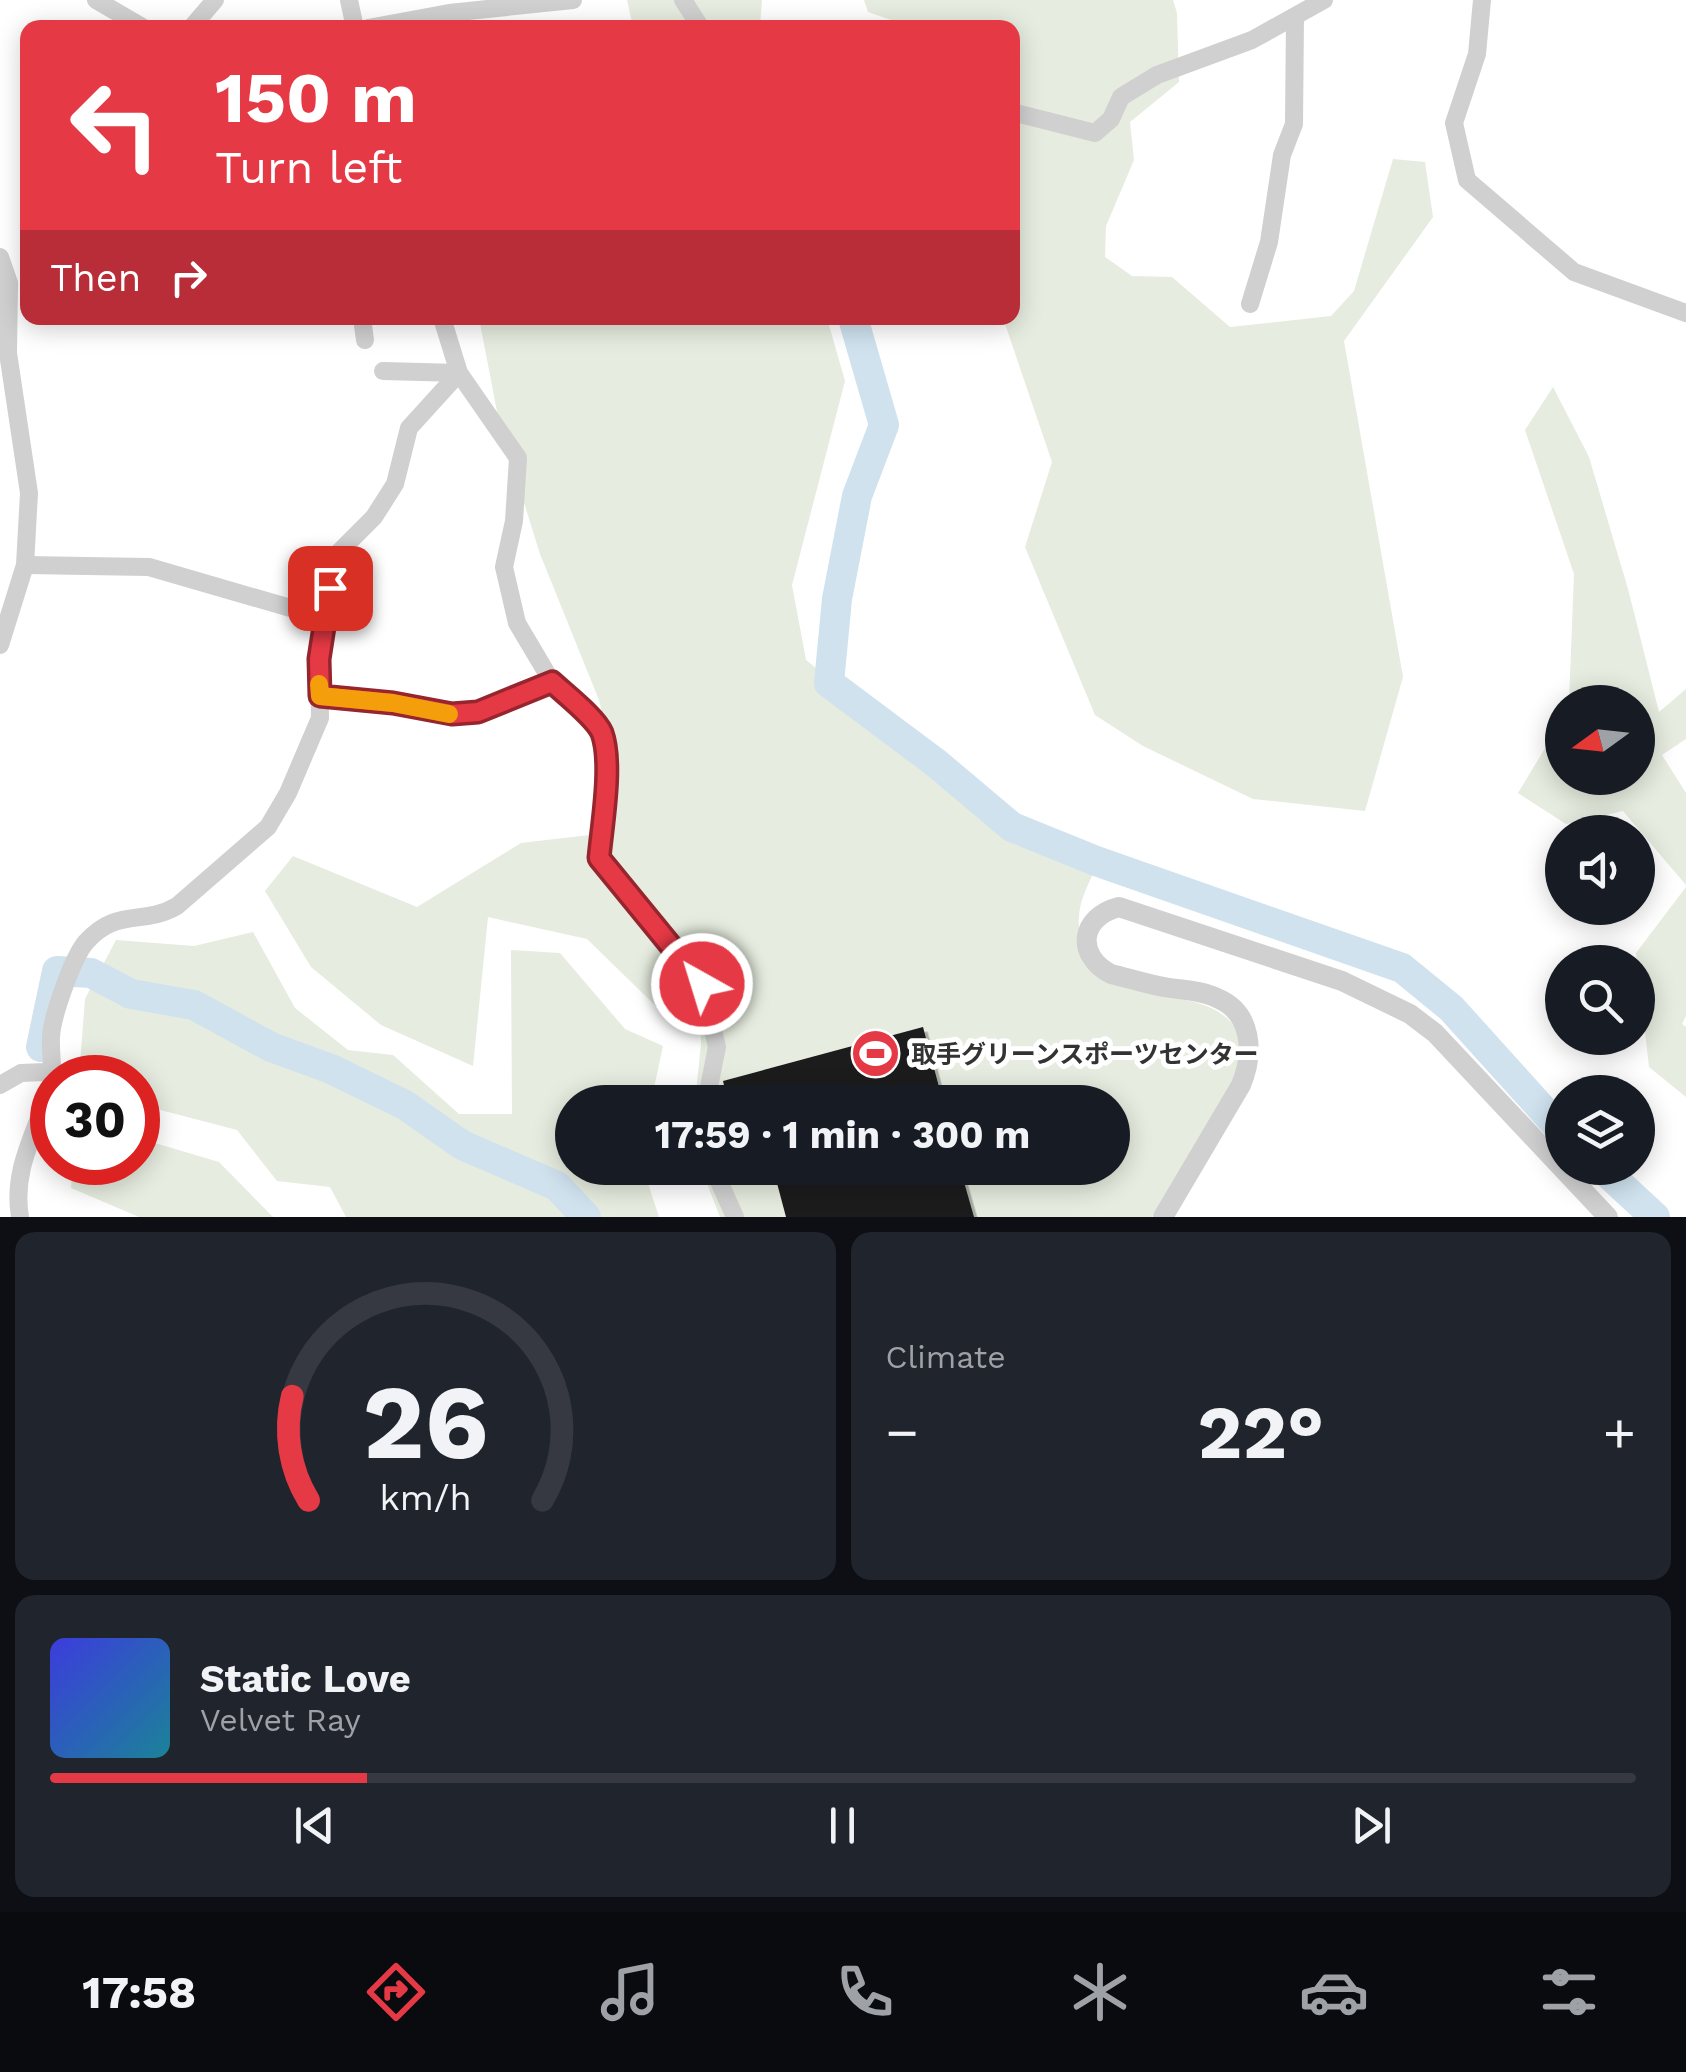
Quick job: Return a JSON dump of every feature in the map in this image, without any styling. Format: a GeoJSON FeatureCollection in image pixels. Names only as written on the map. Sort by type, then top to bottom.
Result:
{"type":"FeatureCollection","features":[{"type":"Feature","properties":{"kind":"street"},"geometry":{"type":"LineString","coordinates":[[96,0],[130,20]]}},
{"type":"Feature","properties":{"kind":"street"},"geometry":{"type":"LineString","coordinates":[[198,20],[215,0]]}},
{"type":"Feature","properties":{"kind":"street"},"geometry":{"type":"LineString","coordinates":[[400,20],[573,0]]}},
{"type":"Feature","properties":{"kind":"street"},"geometry":{"type":"LineString","coordinates":[[1020,114],[1094,133],[1111,119],[1121,98],[1157,74],[1252,40],[1324,0]]}},
{"type":"Feature","properties":{"kind":"street"},"geometry":{"type":"LineString","coordinates":[[1482,0],[1477,54],[1454,123],[1467,180],[1574,272],[1686,313]]}},
{"type":"Feature","properties":{"kind":"street"},"geometry":{"type":"LineString","coordinates":[[1250,304],[1269,242],[1282,155],[1294,124],[1295,17]]}},
{"type":"Feature","properties":{"kind":"street"},"geometry":{"type":"LineString","coordinates":[[0,256],[18,281],[8,353],[28,494],[26,565],[0,644]]}},
{"type":"Feature","properties":{"kind":"street"},"geometry":{"type":"LineString","coordinates":[[363,325],[365,340]]}},
{"type":"Feature","properties":{"kind":"street"},"geometry":{"type":"LineString","coordinates":[[444,325],[459,373],[518,458],[514,521],[504,567],[517,623],[552,682],[602,731],[606,779],[599,858],[702,984],[717,1046],[709,1085]]}},
{"type":"Feature","properties":{"kind":"street"},"geometry":{"type":"LineString","coordinates":[[384,372],[459,373]]}},
{"type":"Feature","properties":{"kind":"street"},"geometry":{"type":"LineString","coordinates":[[52,1055],[51,1033],[84,944],[116,919],[163,914],[176,906],[268,827],[288,794],[320,718],[319,659],[334,557],[374,518],[394,484],[410,428],[459,373]]}},
{"type":"Feature","properties":{"kind":"street"},"geometry":{"type":"LineString","coordinates":[[0,432],[19,427]]}},
{"type":"Feature","properties":{"kind":"street"},"geometry":{"type":"LineString","coordinates":[[26,565],[149,567],[325,618]]}},
{"type":"Feature","properties":{"kind":"street"},"geometry":{"type":"LineString","coordinates":[[320,696],[452,714],[478,712],[552,682]]}},
{"type":"Feature","properties":{"kind":"street"},"geometry":{"type":"LineString","coordinates":[[1163,1217],[1241,1085],[1250,1049],[1247,1030],[1238,1012],[1222,999],[1110,974],[1095,965],[1090,957],[1088,934],[1094,921],[1119,907],[1342,980],[1410,1014],[1434,1033],[1608,1217]]}},
{"type":"Feature","properties":{"kind":"street"},"geometry":{"type":"LineString","coordinates":[[0,1084],[30,1073]]}},
{"type":"Feature","properties":{"kind":"street"},"geometry":{"type":"LineString","coordinates":[[20,1217],[17,1185],[30,1136]]}},
{"type":"Feature","properties":{"kind":"street"},"geometry":{"type":"LineString","coordinates":[[720,1185],[734,1217]]}},
{"type":"Feature","properties":{"kind":"shaded area"},"geometry":{"type":"Polygon","coordinates":[[[627,0],[762,0],[761,20],[631,20],[627,0]]]}},
{"type":"Feature","properties":{"kind":"shaded area"},"geometry":{"type":"Polygon","coordinates":[[[864,0],[1173,0],[1177,13],[1179,82],[1130,122],[1134,160],[1106,226],[1105,257],[1132,276],[1172,277],[1230,327],[1331,316],[1354,291],[1393,159],[1425,162],[1433,217],[1344,341],[1403,677],[1365,811],[1253,799],[1143,746],[1095,715],[1025,547],[1052,462],[1005,325],[1020,325],[1020,20],[891,20],[868,12],[864,0]]]}},
{"type":"Feature","properties":{"kind":"shaded area"},"geometry":{"type":"Polygon","coordinates":[[[480,325],[829,325],[845,381],[792,585],[806,660],[1001,819],[1101,859],[1080,909],[1083,963],[1116,985],[1206,1006],[1224,1016],[1236,1030],[1240,1050],[1235,1078],[1152,1217],[720,1217],[708,1185],[1130,1185],[1130,1085],[697,1085],[700,995],[667,1017],[587,939],[488,917],[473,1066],[381,1025],[311,967],[265,891],[293,856],[417,907],[521,843],[598,834],[613,758],[599,700],[540,554],[499,422],[480,325]]]}},
{"type":"Feature","properties":{"kind":"shaded area"},"geometry":{"type":"Polygon","coordinates":[[[1553,387],[1589,457],[1652,685],[1570,685],[1574,574],[1525,430],[1553,387]]]}},
{"type":"Feature","properties":{"kind":"shaded area"},"geometry":{"type":"Polygon","coordinates":[[[1686,689],[1686,739],[1662,755],[1686,793],[1686,885],[1655,849],[1655,815],[1626,815],[1623,811],[1605,815],[1552,815],[1518,793],[1545,748],[1545,795],[1655,795],[1655,696],[1659,712],[1686,689]]]}},
{"type":"Feature","properties":{"kind":"shaded area"},"geometry":{"type":"Polygon","coordinates":[[[1686,887],[1686,1016],[1682,1024],[1686,1027],[1686,1097],[1649,1067],[1648,1055],[1655,1055],[1655,945],[1642,945],[1686,887]]]}},
{"type":"Feature","properties":{"kind":"shaded area"},"geometry":{"type":"Polygon","coordinates":[[[253,932],[295,1008],[348,1050],[393,1055],[459,1114],[512,1114],[511,950],[560,953],[625,1029],[663,1046],[655,1085],[555,1085],[555,1185],[649,1185],[659,1217],[346,1217],[330,1187],[277,1181],[237,1130],[160,1110],[160,1055],[81,1055],[85,999],[116,940],[194,946],[253,932]]]}},
{"type":"Feature","properties":{"kind":"shaded area"},"geometry":{"type":"Polygon","coordinates":[[[160,1145],[219,1162],[273,1217],[139,1217],[71,1188],[160,1185],[160,1145]]]}},
{"type":"Feature","properties":{"kind":"building","name":"取手グリーンスポーツセンター"},"geometry":{"type":"Polygon","coordinates":[[[923,1027],[938,1085],[724,1085],[723,1081],[923,1027]]]}},
{"type":"Feature","properties":{"kind":"building"},"geometry":{"type":"Polygon","coordinates":[[[778,1185],[965,1185],[974,1217],[786,1217],[778,1185]]]}},
{"type":"Feature","properties":{"kind":"waterway"},"geometry":{"type":"LineString","coordinates":[[855,325],[884,425],[857,496],[837,599],[829,683],[936,763],[1012,827],[1096,861],[1402,968],[1451,1008],[1545,1112]]}},
{"type":"Feature","properties":{"kind":"waterway"},"geometry":{"type":"LineString","coordinates":[[41,1047],[57,971],[91,973],[131,994],[194,1005],[271,1047],[331,1069],[405,1105],[462,1145],[557,1186],[586,1217]]}},
{"type":"Feature","properties":{"kind":"waterway"},"geometry":{"type":"LineString","coordinates":[[1620,1185],[1655,1217]]}},
{"type":"Feature","properties":{"kind":"slow traffic"},"geometry":{"type":"LineString","coordinates":[[319,684],[320,696],[393,703],[449,714]]}},
{"type":"Feature","properties":{"kind":"place","name":"取手グリーンスポーツセンター"},"geometry":{"type":"Point","coordinates":[876,1054]}},
{"type":"Feature","properties":{"kind":"route"},"geometry":{"type":"LineString","coordinates":[[330,588],[319,659],[320,696],[452,714],[478,712],[552,682],[602,731],[606,779],[599,858],[702,984]]}}]}
